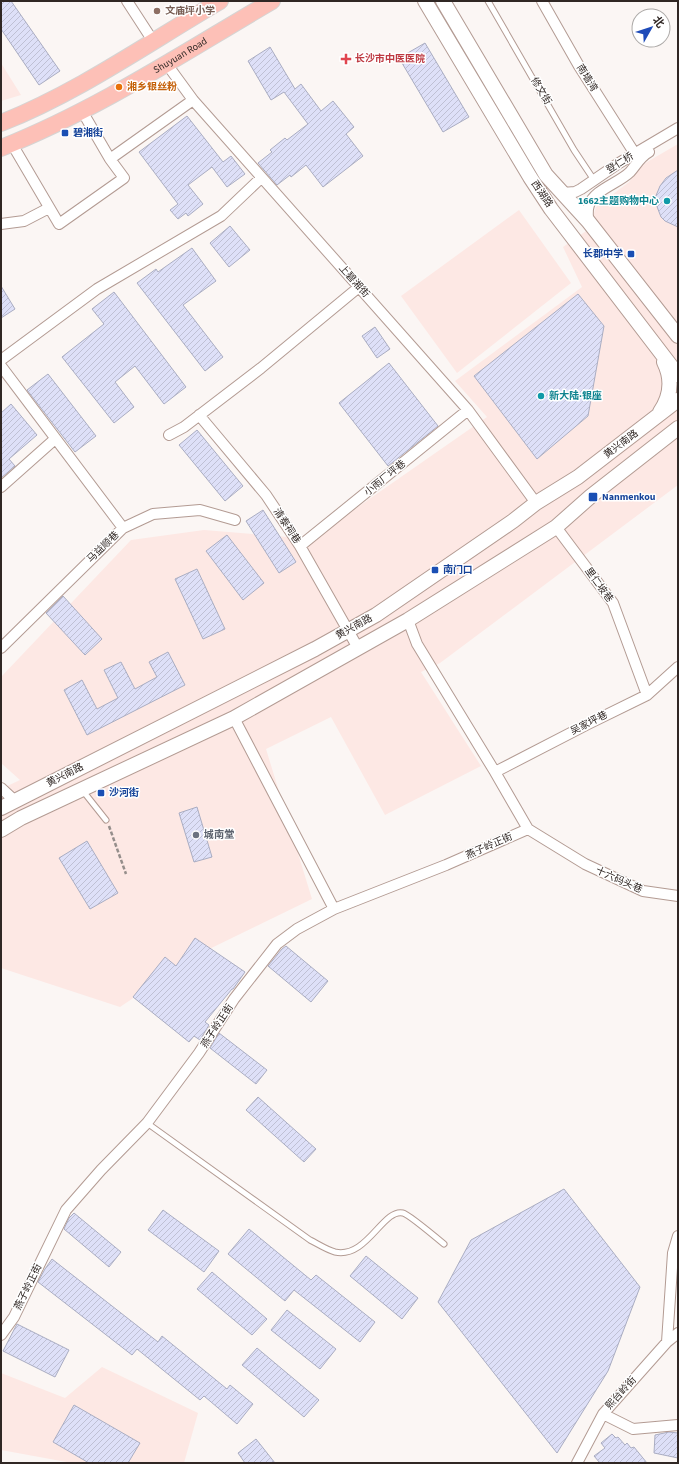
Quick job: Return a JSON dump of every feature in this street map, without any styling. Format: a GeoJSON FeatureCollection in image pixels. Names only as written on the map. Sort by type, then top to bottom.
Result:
{"type":"FeatureCollection","features":[{"type":"Feature","properties":{"kind":"main road"},"geometry":{"type":"LineString","coordinates":[[1,123],[49,101],[81,84],[220,1]]}},
{"type":"Feature","properties":{"kind":"main road","name":"Shuyuan Road"},"geometry":{"type":"LineString","coordinates":[[6,146],[82,112],[272,1]]}},
{"type":"Feature","properties":{"kind":"main road","name":"西湖路"},"geometry":{"type":"LineString","coordinates":[[425,1],[551,209],[678,375]]}},
{"type":"Feature","properties":{"kind":"main road","name":"西湖路"},"geometry":{"type":"LineString","coordinates":[[443,1],[540,167],[553,184],[588,221],[678,336]]}},
{"type":"Feature","properties":{"kind":"main road"},"geometry":{"type":"LineString","coordinates":[[658,349],[666,364],[670,383],[670,391],[658,416]]}},
{"type":"Feature","properties":{"kind":"main road","name":"黄兴南路"},"geometry":{"type":"LineString","coordinates":[[1,808],[315,649],[376,615],[513,521],[536,503],[578,477],[678,400]]}},
{"type":"Feature","properties":{"kind":"main road","name":"黄兴南路"},"geometry":{"type":"LineString","coordinates":[[1,830],[21,818],[234,718],[408,620],[556,527],[590,496],[675,431]]}},
{"type":"Feature","properties":{"kind":"street"},"geometry":{"type":"LineString","coordinates":[[127,1],[153,41]]}},
{"type":"Feature","properties":{"kind":"street","name":"南墙湾"},"geometry":{"type":"LineString","coordinates":[[542,1],[579,66],[635,154]]}},
{"type":"Feature","properties":{"kind":"street","name":"上碧湘街"},"geometry":{"type":"LineString","coordinates":[[166,63],[193,100],[468,410],[536,503]]}},
{"type":"Feature","properties":{"kind":"street"},"geometry":{"type":"LineString","coordinates":[[110,160],[193,100]]}},
{"type":"Feature","properties":{"kind":"street"},"geometry":{"type":"LineString","coordinates":[[6,146],[59,224],[124,178],[110,160],[82,112]]}},
{"type":"Feature","properties":{"kind":"street","name":"登仁桥"},"geometry":{"type":"LineString","coordinates":[[562,193],[575,192],[678,128]]}},
{"type":"Feature","properties":{"kind":"street","name":"登仁桥"},"geometry":{"type":"LineString","coordinates":[[588,221],[588,207],[596,195],[629,172],[645,154],[678,135]]}},
{"type":"Feature","properties":{"kind":"street"},"geometry":{"type":"LineString","coordinates":[[1,360],[97,289],[221,216],[261,178]]}},
{"type":"Feature","properties":{"kind":"street"},"geometry":{"type":"LineString","coordinates":[[1,224],[24,221],[49,208]]}},
{"type":"Feature","properties":{"kind":"street"},"geometry":{"type":"LineString","coordinates":[[169,435],[184,427],[261,368],[359,287]]}},
{"type":"Feature","properties":{"kind":"street"},"geometry":{"type":"LineString","coordinates":[[1,366],[123,528]]}},
{"type":"Feature","properties":{"kind":"street","name":"小雨厂坪巷"},"geometry":{"type":"LineString","coordinates":[[300,546],[468,410]]}},
{"type":"Feature","properties":{"kind":"street","name":"清泰祠巷"},"geometry":{"type":"LineString","coordinates":[[199,415],[266,495],[300,546],[358,648]]}},
{"type":"Feature","properties":{"kind":"street"},"geometry":{"type":"LineString","coordinates":[[1,487],[55,439]]}},
{"type":"Feature","properties":{"kind":"street","name":"马益顺巷"},"geometry":{"type":"LineString","coordinates":[[1,648],[123,528],[153,514],[200,510],[235,520]]}},
{"type":"Feature","properties":{"kind":"street","name":"里仁坡巷"},"geometry":{"type":"LineString","coordinates":[[556,527],[613,603],[646,696]]}},
{"type":"Feature","properties":{"kind":"street"},"geometry":{"type":"LineString","coordinates":[[408,620],[417,644],[528,829]]}},
{"type":"Feature","properties":{"kind":"street","name":"吴家坪巷"},"geometry":{"type":"LineString","coordinates":[[495,772],[646,696],[678,667]]}},
{"type":"Feature","properties":{"kind":"street"},"geometry":{"type":"LineString","coordinates":[[234,718],[334,909]]}},
{"type":"Feature","properties":{"kind":"street"},"geometry":{"type":"LineString","coordinates":[[1,788],[15,801]]}},
{"type":"Feature","properties":{"kind":"street","name":"燕子岭正街"},"geometry":{"type":"LineString","coordinates":[[1,1335],[14,1316],[66,1210],[101,1170],[147,1123],[199,1053],[234,999],[277,944],[297,929],[334,909],[446,865],[528,829]]}},
{"type":"Feature","properties":{"kind":"street","name":"十六码头巷"},"geometry":{"type":"LineString","coordinates":[[528,829],[585,864],[643,891],[678,896]]}},
{"type":"Feature","properties":{"kind":"street"},"geometry":{"type":"LineString","coordinates":[[667,1342],[673,1253],[678,1236]]}},
{"type":"Feature","properties":{"kind":"street","name":"熙台岭街"},"geometry":{"type":"LineString","coordinates":[[577,1463],[603,1414],[667,1342],[678,1333]]}},
{"type":"Feature","properties":{"kind":"street"},"geometry":{"type":"LineString","coordinates":[[603,1414],[633,1429],[678,1425]]}},
{"type":"Feature","properties":{"kind":"lane","name":"修文街"},"geometry":{"type":"LineString","coordinates":[[488,1],[574,150],[594,180]]}},
{"type":"Feature","properties":{"kind":"lane"},"geometry":{"type":"LineString","coordinates":[[82,789],[106,820]]}},
{"type":"Feature","properties":{"kind":"lane"},"geometry":{"type":"LineString","coordinates":[[147,1123],[310,1240],[335,1252],[352,1252],[368,1240],[386,1220],[395,1213],[404,1212],[444,1244]]}},
{"type":"Feature","properties":{"kind":"path"},"geometry":{"type":"LineString","coordinates":[[106,820],[126,874]]}},
{"type":"Feature","properties":{"kind":"shaded area"},"geometry":{"type":"Polygon","coordinates":[[[1,63],[21,95],[1,101],[1,63]]]}},
{"type":"Feature","properties":{"kind":"shaded area"},"geometry":{"type":"Polygon","coordinates":[[[678,144],[678,485],[440,663],[421,672],[481,766],[385,815],[331,717],[266,749],[312,899],[197,955],[120,1007],[1,968],[1,789],[20,780],[1,763],[1,677],[131,540],[204,530],[312,539],[487,417],[455,381],[582,287],[563,247],[589,229],[596,207],[629,182],[647,162],[678,144]]]}},
{"type":"Feature","properties":{"kind":"shaded area"},"geometry":{"type":"Polygon","coordinates":[[[519,210],[571,283],[457,373],[401,296],[519,210]]]}},
{"type":"Feature","properties":{"kind":"shaded area"},"geometry":{"type":"Polygon","coordinates":[[[102,1367],[198,1413],[184,1463],[72,1463],[1,1450],[1,1373],[65,1398],[102,1367]]]}},
{"type":"Feature","properties":{"kind":"building"},"geometry":{"type":"Polygon","coordinates":[[[1,1],[11,1],[60,71],[39,85],[1,29],[1,1]]]}},
{"type":"Feature","properties":{"kind":"building"},"geometry":{"type":"Polygon","coordinates":[[[425,43],[469,117],[443,132],[399,58],[425,43]]]}},
{"type":"Feature","properties":{"kind":"building"},"geometry":{"type":"Polygon","coordinates":[[[270,47],[295,89],[301,84],[321,111],[333,101],[354,127],[346,134],[363,156],[323,187],[306,165],[291,177],[290,175],[277,185],[258,163],[272,152],[270,150],[285,138],[287,140],[308,124],[284,92],[271,100],[248,61],[270,47]]]}},
{"type":"Feature","properties":{"kind":"building"},"geometry":{"type":"Polygon","coordinates":[[[187,116],[223,162],[231,156],[245,174],[227,187],[212,167],[188,185],[203,204],[188,216],[186,213],[178,219],[170,210],[178,204],[139,152],[187,116]]]}},
{"type":"Feature","properties":{"kind":"building","name":"1662主题购物中心"},"geometry":{"type":"Polygon","coordinates":[[[678,170],[678,227],[665,221],[661,217],[655,198],[660,186],[666,178],[678,170]]]}},
{"type":"Feature","properties":{"kind":"building"},"geometry":{"type":"Polygon","coordinates":[[[230,226],[250,250],[229,267],[210,243],[230,226]]]}},
{"type":"Feature","properties":{"kind":"building"},"geometry":{"type":"Polygon","coordinates":[[[192,248],[216,281],[183,305],[223,357],[205,371],[137,283],[156,269],[158,272],[192,248]]]}},
{"type":"Feature","properties":{"kind":"building"},"geometry":{"type":"Polygon","coordinates":[[[1,286],[15,309],[1,318],[1,286]]]}},
{"type":"Feature","properties":{"kind":"building"},"geometry":{"type":"Polygon","coordinates":[[[114,292],[186,387],[164,404],[135,366],[115,382],[134,407],[114,423],[62,357],[104,324],[92,309],[114,292]]]}},
{"type":"Feature","properties":{"kind":"building","name":"新大陆·银座"},"geometry":{"type":"Polygon","coordinates":[[[578,294],[604,326],[588,416],[537,459],[474,376],[578,294]]]}},
{"type":"Feature","properties":{"kind":"building"},"geometry":{"type":"Polygon","coordinates":[[[375,327],[390,349],[377,358],[362,336],[375,327]]]}},
{"type":"Feature","properties":{"kind":"building"},"geometry":{"type":"Polygon","coordinates":[[[389,363],[438,426],[388,466],[339,403],[389,363]]]}},
{"type":"Feature","properties":{"kind":"building"},"geometry":{"type":"Polygon","coordinates":[[[48,374],[96,436],[75,452],[27,390],[48,374]]]}},
{"type":"Feature","properties":{"kind":"building"},"geometry":{"type":"Polygon","coordinates":[[[11,404],[37,435],[9,459],[15,466],[1,478],[1,413],[11,404]]]}},
{"type":"Feature","properties":{"kind":"building"},"geometry":{"type":"Polygon","coordinates":[[[197,430],[243,486],[225,501],[179,445],[197,430]]]}},
{"type":"Feature","properties":{"kind":"building"},"geometry":{"type":"Polygon","coordinates":[[[263,510],[296,562],[279,573],[246,521],[263,510]]]}},
{"type":"Feature","properties":{"kind":"building"},"geometry":{"type":"Polygon","coordinates":[[[227,535],[264,583],[243,600],[206,551],[227,535]]]}},
{"type":"Feature","properties":{"kind":"building"},"geometry":{"type":"Polygon","coordinates":[[[197,569],[225,629],[203,639],[175,579],[197,569]]]}},
{"type":"Feature","properties":{"kind":"building"},"geometry":{"type":"Polygon","coordinates":[[[63,596],[102,639],[85,655],[46,613],[63,596]]]}},
{"type":"Feature","properties":{"kind":"building"},"geometry":{"type":"Polygon","coordinates":[[[168,652],[185,685],[87,735],[64,690],[82,680],[97,709],[118,698],[104,670],[121,662],[135,689],[157,677],[149,662],[168,652]]]}},
{"type":"Feature","properties":{"kind":"building","name":"城南堂"},"geometry":{"type":"Polygon","coordinates":[[[197,807],[212,857],[194,862],[179,813],[197,807]]]}},
{"type":"Feature","properties":{"kind":"building"},"geometry":{"type":"Polygon","coordinates":[[[87,841],[118,893],[90,909],[59,858],[87,841]]]}},
{"type":"Feature","properties":{"kind":"building"},"geometry":{"type":"Polygon","coordinates":[[[195,938],[245,972],[233,989],[205,1022],[209,1025],[200,1040],[194,1036],[189,1042],[133,997],[165,957],[176,966],[195,938]]]}},
{"type":"Feature","properties":{"kind":"building"},"geometry":{"type":"Polygon","coordinates":[[[286,946],[328,981],[311,1002],[268,966],[286,946]]]}},
{"type":"Feature","properties":{"kind":"building"},"geometry":{"type":"Polygon","coordinates":[[[219,1033],[267,1070],[256,1084],[210,1048],[219,1033]]]}},
{"type":"Feature","properties":{"kind":"building"},"geometry":{"type":"Polygon","coordinates":[[[258,1097],[316,1149],[304,1162],[246,1110],[258,1097]]]}},
{"type":"Feature","properties":{"kind":"building"},"geometry":{"type":"Polygon","coordinates":[[[564,1189],[640,1287],[608,1371],[557,1453],[438,1302],[471,1240],[564,1189]]]}},
{"type":"Feature","properties":{"kind":"building"},"geometry":{"type":"Polygon","coordinates":[[[163,1210],[219,1251],[204,1272],[148,1230],[163,1210]]]}},
{"type":"Feature","properties":{"kind":"building"},"geometry":{"type":"Polygon","coordinates":[[[74,1213],[121,1252],[109,1267],[64,1229],[69,1218],[74,1213]]]}},
{"type":"Feature","properties":{"kind":"building"},"geometry":{"type":"Polygon","coordinates":[[[249,1229],[311,1280],[316,1275],[375,1322],[360,1342],[294,1290],[285,1301],[228,1254],[249,1229]]]}},
{"type":"Feature","properties":{"kind":"building"},"geometry":{"type":"Polygon","coordinates":[[[366,1256],[418,1298],[402,1319],[350,1276],[366,1256]]]}},
{"type":"Feature","properties":{"kind":"building"},"geometry":{"type":"Polygon","coordinates":[[[52,1259],[158,1342],[162,1336],[227,1389],[230,1385],[253,1404],[237,1424],[204,1396],[200,1400],[137,1349],[132,1355],[38,1282],[52,1259]]]}},
{"type":"Feature","properties":{"kind":"building"},"geometry":{"type":"Polygon","coordinates":[[[212,1272],[267,1319],[252,1335],[197,1289],[212,1272]]]}},
{"type":"Feature","properties":{"kind":"building"},"geometry":{"type":"Polygon","coordinates":[[[287,1310],[336,1349],[320,1369],[271,1330],[287,1310]]]}},
{"type":"Feature","properties":{"kind":"building"},"geometry":{"type":"Polygon","coordinates":[[[17,1324],[69,1350],[55,1377],[3,1351],[17,1324]]]}},
{"type":"Feature","properties":{"kind":"building"},"geometry":{"type":"Polygon","coordinates":[[[257,1348],[319,1400],[304,1417],[242,1365],[257,1348]]]}},
{"type":"Feature","properties":{"kind":"building"},"geometry":{"type":"Polygon","coordinates":[[[74,1405],[140,1443],[128,1463],[89,1463],[53,1442],[74,1405]]]}},
{"type":"Feature","properties":{"kind":"building"},"geometry":{"type":"Polygon","coordinates":[[[669,1432],[678,1433],[678,1458],[654,1453],[655,1435],[669,1432]]]}},
{"type":"Feature","properties":{"kind":"building"},"geometry":{"type":"Polygon","coordinates":[[[612,1434],[616,1438],[618,1437],[625,1445],[627,1443],[631,1448],[634,1447],[647,1463],[600,1463],[594,1456],[605,1448],[601,1443],[612,1434]]]}},
{"type":"Feature","properties":{"kind":"building"},"geometry":{"type":"Polygon","coordinates":[[[256,1439],[275,1463],[245,1463],[238,1453],[256,1439]]]}},
{"type":"Feature","properties":{"kind":"place","name":"文庙坪小学"},"geometry":{"type":"Point","coordinates":[157,11]}},
{"type":"Feature","properties":{"kind":"place","name":"长沙市中医医院"},"geometry":{"type":"Point","coordinates":[346,59]}},
{"type":"Feature","properties":{"kind":"place","name":"湘乡银丝粉"},"geometry":{"type":"Point","coordinates":[119,87]}},
{"type":"Feature","properties":{"kind":"place","name":"碧湘街"},"geometry":{"type":"Point","coordinates":[65,133]}},
{"type":"Feature","properties":{"kind":"place","name":"1662主题购物中心"},"geometry":{"type":"Point","coordinates":[667,201]}},
{"type":"Feature","properties":{"kind":"place","name":"长郡中学"},"geometry":{"type":"Point","coordinates":[631,254]}},
{"type":"Feature","properties":{"kind":"place","name":"新大陆·银座"},"geometry":{"type":"Point","coordinates":[541,396]}},
{"type":"Feature","properties":{"kind":"place","name":"Nanmenkou"},"geometry":{"type":"Point","coordinates":[593,497]}},
{"type":"Feature","properties":{"kind":"place","name":"南门口"},"geometry":{"type":"Point","coordinates":[435,570]}},
{"type":"Feature","properties":{"kind":"place","name":"沙河街"},"geometry":{"type":"Point","coordinates":[101,793]}},
{"type":"Feature","properties":{"kind":"place","name":"城南堂"},"geometry":{"type":"Point","coordinates":[196,835]}}]}
